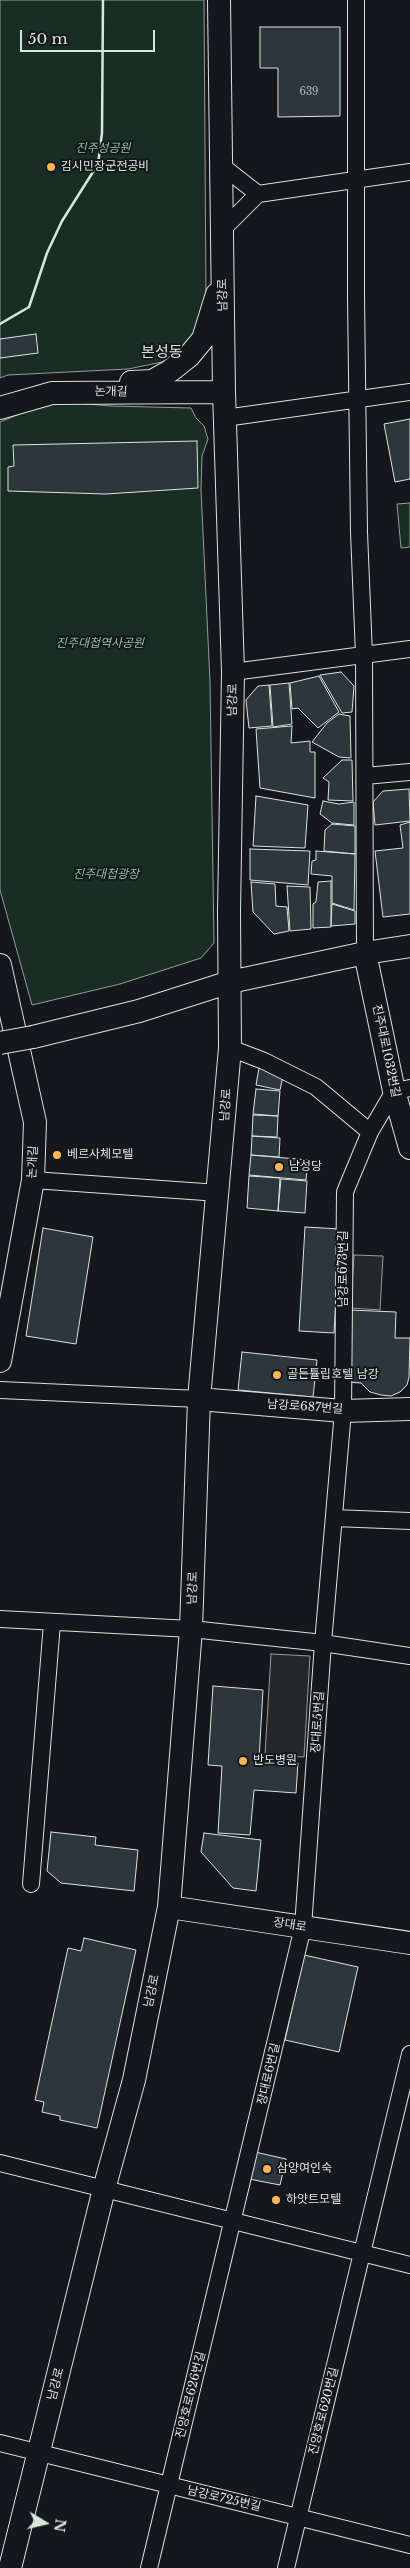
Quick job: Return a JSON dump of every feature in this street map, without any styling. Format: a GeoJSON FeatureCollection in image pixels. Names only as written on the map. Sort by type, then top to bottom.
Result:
{"type":"FeatureCollection","features":[{"type":"Feature","properties":{"kind":"street","name":"남강로"},"geometry":{"type":"LineString","coordinates":[[10,2568],[104,2189],[134,2080],[169,1907],[192,1629],[199,1399],[219,1194],[230,1048],[234,672],[224,392],[220,0]]}},
{"type":"Feature","properties":{"kind":"street"},"geometry":{"type":"LineString","coordinates":[[356,0],[356,297],[359,400],[359,532],[364,656],[365,953]]}},
{"type":"Feature","properties":{"kind":"street"},"geometry":{"type":"LineString","coordinates":[[221,165],[258,194]]}},
{"type":"Feature","properties":{"kind":"street"},"geometry":{"type":"LineString","coordinates":[[222,230],[258,194],[410,172]]}},
{"type":"Feature","properties":{"kind":"street"},"geometry":{"type":"LineString","coordinates":[[86,392],[133,382],[152,381],[170,372],[189,356],[203,339],[223,276]]}},
{"type":"Feature","properties":{"kind":"street","name":"논개길"},"geometry":{"type":"LineString","coordinates":[[0,408],[52,393],[224,392]]}},
{"type":"Feature","properties":{"kind":"street"},"geometry":{"type":"LineString","coordinates":[[225,418],[410,392]]}},
{"type":"Feature","properties":{"kind":"street"},"geometry":{"type":"LineString","coordinates":[[234,672],[410,649]]}},
{"type":"Feature","properties":{"kind":"street"},"geometry":{"type":"LineString","coordinates":[[365,776],[410,772]]}},
{"type":"Feature","properties":{"kind":"street"},"geometry":{"type":"LineString","coordinates":[[0,1043],[33,1037],[139,1011],[230,982],[365,953],[410,946]]}},
{"type":"Feature","properties":{"kind":"street","name":"진주대로1032번길"},"geometry":{"type":"LineString","coordinates":[[365,953],[402,1090],[410,1148]]}},
{"type":"Feature","properties":{"kind":"street","name":"논개길"},"geometry":{"type":"LineString","coordinates":[[0,965],[35,1122],[33,1180],[0,1361]]}},
{"type":"Feature","properties":{"kind":"street"},"geometry":{"type":"LineString","coordinates":[[230,1048],[264,1061],[316,1087],[370,1132]]}},
{"type":"Feature","properties":{"kind":"street","name":"남강로673번길"},"geometry":{"type":"LineString","coordinates":[[343,1410],[345,1192],[370,1132],[402,1090]]}},
{"type":"Feature","properties":{"kind":"street"},"geometry":{"type":"LineString","coordinates":[[33,1180],[219,1194]]}},
{"type":"Feature","properties":{"kind":"street"},"geometry":{"type":"LineString","coordinates":[[0,1390],[199,1399]]}},
{"type":"Feature","properties":{"kind":"street","name":"남강로687번길"},"geometry":{"type":"LineString","coordinates":[[199,1399],[343,1410],[410,1409]]}},
{"type":"Feature","properties":{"kind":"street","name":"장대로5번길"},"geometry":{"type":"LineString","coordinates":[[303,1927],[323,1643],[343,1410]]}},
{"type":"Feature","properties":{"kind":"street"},"geometry":{"type":"LineString","coordinates":[[334,1518],[410,1521]]}},
{"type":"Feature","properties":{"kind":"street"},"geometry":{"type":"LineString","coordinates":[[0,1620],[192,1629],[323,1643],[410,1656]]}},
{"type":"Feature","properties":{"kind":"street"},"geometry":{"type":"LineString","coordinates":[[32,1884],[52,1623]]}},
{"type":"Feature","properties":{"kind":"street","name":"장대로"},"geometry":{"type":"LineString","coordinates":[[169,1907],[410,1944]]}},
{"type":"Feature","properties":{"kind":"street","name":"장대로6번길"},"geometry":{"type":"LineString","coordinates":[[234,2221],[303,1927]]}},
{"type":"Feature","properties":{"kind":"street","name":"진양호로620번길"},"geometry":{"type":"LineString","coordinates":[[286,2568],[410,2054]]}},
{"type":"Feature","properties":{"kind":"street"},"geometry":{"type":"LineString","coordinates":[[0,2163],[410,2265]]}},
{"type":"Feature","properties":{"kind":"street","name":"진양호로626번길"},"geometry":{"type":"LineString","coordinates":[[149,2568],[234,2221]]}},
{"type":"Feature","properties":{"kind":"street","name":"남강로725번길"},"geometry":{"type":"LineString","coordinates":[[0,2444],[168,2487],[298,2516],[410,2545]]}},
{"type":"Feature","properties":{"kind":"green space","name":"진주성공원"},"geometry":{"type":"Polygon","coordinates":[[[0,0],[204,0],[205,316],[177,359],[128,369],[8,375],[0,378],[0,0]]]}},
{"type":"Feature","properties":{"kind":"green space","name":"진주대첩광장"},"geometry":{"type":"Polygon","coordinates":[[[51,401],[111,406],[191,408],[196,418],[204,426],[208,439],[202,456],[201,490],[210,682],[214,943],[201,958],[120,984],[32,1005],[0,890],[0,422],[51,401]]]}},
{"type":"Feature","properties":{"kind":"green space"},"geometry":{"type":"Polygon","coordinates":[[[410,503],[410,547],[401,548],[397,504],[410,503]]]}},
{"type":"Feature","properties":{"kind":"shaded area"},"geometry":{"type":"Polygon","coordinates":[[[354,1255],[383,1256],[380,1310],[351,1308],[354,1255]]]}},
{"type":"Feature","properties":{"kind":"shaded area"},"geometry":{"type":"Polygon","coordinates":[[[271,1654],[310,1656],[304,1757],[265,1755],[271,1654]]]}},
{"type":"Feature","properties":{"kind":"building"},"geometry":{"type":"Polygon","coordinates":[[[260,27],[340,27],[340,116],[278,117],[278,68],[260,68],[260,27]]]}},
{"type":"Feature","properties":{"kind":"building"},"geometry":{"type":"Polygon","coordinates":[[[36,334],[38,353],[0,358],[0,339],[36,334]]]}},
{"type":"Feature","properties":{"kind":"building"},"geometry":{"type":"Polygon","coordinates":[[[410,419],[410,479],[395,482],[384,424],[410,419]]]}},
{"type":"Feature","properties":{"kind":"building"},"geometry":{"type":"Polygon","coordinates":[[[197,441],[198,488],[106,494],[8,491],[8,467],[14,466],[13,445],[197,441]]]}},
{"type":"Feature","properties":{"kind":"building"},"geometry":{"type":"Polygon","coordinates":[[[341,672],[354,686],[352,712],[342,713],[320,675],[341,672]]]}},
{"type":"Feature","properties":{"kind":"building"},"geometry":{"type":"Polygon","coordinates":[[[319,676],[339,712],[318,728],[298,708],[292,709],[290,683],[319,676]]]}},
{"type":"Feature","properties":{"kind":"building"},"geometry":{"type":"Polygon","coordinates":[[[289,683],[292,724],[273,727],[270,685],[289,683]]]}},
{"type":"Feature","properties":{"kind":"building"},"geometry":{"type":"Polygon","coordinates":[[[269,685],[272,726],[249,728],[246,700],[258,686],[269,685]]]}},
{"type":"Feature","properties":{"kind":"building"},"geometry":{"type":"Polygon","coordinates":[[[339,714],[350,716],[351,758],[339,757],[312,742],[327,723],[339,714]]]}},
{"type":"Feature","properties":{"kind":"building"},"geometry":{"type":"Polygon","coordinates":[[[292,726],[291,743],[310,741],[310,752],[315,752],[315,798],[260,788],[256,729],[292,726]]]}},
{"type":"Feature","properties":{"kind":"building"},"geometry":{"type":"Polygon","coordinates":[[[342,760],[352,760],[353,801],[328,800],[329,782],[323,778],[342,760]]]}},
{"type":"Feature","properties":{"kind":"building"},"geometry":{"type":"Polygon","coordinates":[[[409,789],[410,821],[375,825],[373,802],[383,791],[409,789]]]}},
{"type":"Feature","properties":{"kind":"building"},"geometry":{"type":"Polygon","coordinates":[[[256,796],[308,805],[305,848],[253,846],[256,796]]]}},
{"type":"Feature","properties":{"kind":"building"},"geometry":{"type":"Polygon","coordinates":[[[323,801],[339,804],[354,802],[354,825],[332,823],[320,814],[323,801]]]}},
{"type":"Feature","properties":{"kind":"building"},"geometry":{"type":"Polygon","coordinates":[[[410,822],[410,914],[383,917],[375,851],[403,848],[400,825],[410,822]]]}},
{"type":"Feature","properties":{"kind":"building"},"geometry":{"type":"Polygon","coordinates":[[[332,824],[355,826],[355,854],[324,851],[325,830],[332,824]]]}},
{"type":"Feature","properties":{"kind":"building"},"geometry":{"type":"Polygon","coordinates":[[[250,849],[310,851],[308,885],[250,880],[250,849]]]}},
{"type":"Feature","properties":{"kind":"building"},"geometry":{"type":"Polygon","coordinates":[[[316,851],[355,854],[354,910],[332,903],[332,876],[311,874],[312,861],[316,860],[316,851]]]}},
{"type":"Feature","properties":{"kind":"building"},"geometry":{"type":"Polygon","coordinates":[[[331,881],[331,927],[313,928],[313,904],[316,902],[318,882],[331,881]]]}},
{"type":"Feature","properties":{"kind":"building"},"geometry":{"type":"Polygon","coordinates":[[[251,882],[275,884],[276,906],[287,907],[289,931],[274,934],[253,912],[251,882]]]}},
{"type":"Feature","properties":{"kind":"building"},"geometry":{"type":"Polygon","coordinates":[[[287,886],[310,887],[311,929],[290,931],[287,886]]]}},
{"type":"Feature","properties":{"kind":"building"},"geometry":{"type":"Polygon","coordinates":[[[332,904],[355,911],[355,924],[331,926],[332,904]]]}},
{"type":"Feature","properties":{"kind":"building"},"geometry":{"type":"Polygon","coordinates":[[[259,1068],[276,1072],[283,1076],[280,1090],[256,1085],[259,1068]]]}},
{"type":"Feature","properties":{"kind":"building"},"geometry":{"type":"Polygon","coordinates":[[[256,1089],[280,1091],[278,1116],[253,1114],[256,1089]]]}},
{"type":"Feature","properties":{"kind":"building"},"geometry":{"type":"Polygon","coordinates":[[[253,1115],[278,1116],[277,1137],[252,1136],[253,1115]]]}},
{"type":"Feature","properties":{"kind":"building"},"geometry":{"type":"Polygon","coordinates":[[[252,1136],[280,1138],[279,1157],[251,1155],[252,1136]]]}},
{"type":"Feature","properties":{"kind":"building","name":"남성당"},"geometry":{"type":"Polygon","coordinates":[[[251,1155],[308,1160],[306,1180],[249,1175],[251,1155]]]}},
{"type":"Feature","properties":{"kind":"building"},"geometry":{"type":"Polygon","coordinates":[[[249,1176],[280,1178],[278,1211],[247,1208],[249,1176]]]}},
{"type":"Feature","properties":{"kind":"building"},"geometry":{"type":"Polygon","coordinates":[[[281,1179],[307,1181],[305,1213],[278,1211],[281,1179]]]}},
{"type":"Feature","properties":{"kind":"building"},"geometry":{"type":"Polygon","coordinates":[[[305,1227],[340,1229],[334,1333],[299,1331],[305,1227]]]}},
{"type":"Feature","properties":{"kind":"building"},"geometry":{"type":"Polygon","coordinates":[[[43,1228],[93,1237],[76,1344],[26,1336],[43,1228]]]}},
{"type":"Feature","properties":{"kind":"building"},"geometry":{"type":"Polygon","coordinates":[[[350,1310],[396,1312],[395,1338],[410,1338],[409,1377],[407,1385],[400,1392],[391,1396],[381,1395],[370,1392],[361,1383],[347,1382],[350,1310]]]}},
{"type":"Feature","properties":{"kind":"building","name":"골든튤립호텔 남강"},"geometry":{"type":"Polygon","coordinates":[[[242,1352],[317,1360],[313,1397],[238,1390],[242,1352]]]}},
{"type":"Feature","properties":{"kind":"building","name":"반도병원"},"geometry":{"type":"Polygon","coordinates":[[[213,1686],[263,1690],[259,1760],[298,1763],[296,1793],[254,1790],[250,1835],[218,1833],[222,1766],[208,1765],[213,1686]]]}},
{"type":"Feature","properties":{"kind":"building"},"geometry":{"type":"Polygon","coordinates":[[[51,1832],[96,1837],[95,1845],[138,1850],[134,1891],[61,1883],[47,1871],[51,1832]]]}},
{"type":"Feature","properties":{"kind":"building"},"geometry":{"type":"Polygon","coordinates":[[[204,1833],[261,1840],[256,1891],[233,1888],[201,1852],[204,1833]]]}},
{"type":"Feature","properties":{"kind":"building"},"geometry":{"type":"Polygon","coordinates":[[[84,1938],[136,1950],[97,2128],[60,2120],[60,2116],[42,2112],[44,2102],[35,2100],[68,1948],[81,1951],[84,1938]]]}},
{"type":"Feature","properties":{"kind":"building"},"geometry":{"type":"Polygon","coordinates":[[[304,1955],[358,1967],[339,2052],[285,2040],[304,1955]]]}},
{"type":"Feature","properties":{"kind":"building","name":"삼양여인숙"},"geometry":{"type":"Polygon","coordinates":[[[255,2152],[286,2159],[280,2185],[249,2179],[255,2152]]]}},
{"type":"Feature","properties":{"kind":"wall"},"geometry":{"type":"LineString","coordinates":[[0,324],[29,307],[47,253],[62,221],[98,164],[102,133],[103,0]]}},
{"type":"Feature","properties":{"kind":"place","name":"김시민장군전공비"},"geometry":{"type":"Point","coordinates":[51,167]}},
{"type":"Feature","properties":{"kind":"place","name":"베르사체모텔"},"geometry":{"type":"Point","coordinates":[57,1155]}},
{"type":"Feature","properties":{"kind":"place","name":"남성당"},"geometry":{"type":"Point","coordinates":[279,1167]}},
{"type":"Feature","properties":{"kind":"place","name":"골든튤립호텔 남강"},"geometry":{"type":"Point","coordinates":[277,1375]}},
{"type":"Feature","properties":{"kind":"place","name":"반도병원"},"geometry":{"type":"Point","coordinates":[243,1761]}},
{"type":"Feature","properties":{"kind":"place","name":"삼양여인숙"},"geometry":{"type":"Point","coordinates":[267,2169]}},
{"type":"Feature","properties":{"kind":"place","name":"하얏트모텔"},"geometry":{"type":"Point","coordinates":[276,2200]}},
{"type":"Feature","properties":{"kind":"district","name":"본성동"},"geometry":{"type":"Point","coordinates":[162,353]}},
{"type":"Feature","properties":{"kind":"park label","name":"진주대첩역사공원"},"geometry":{"type":"Point","coordinates":[100,644]}}]}
